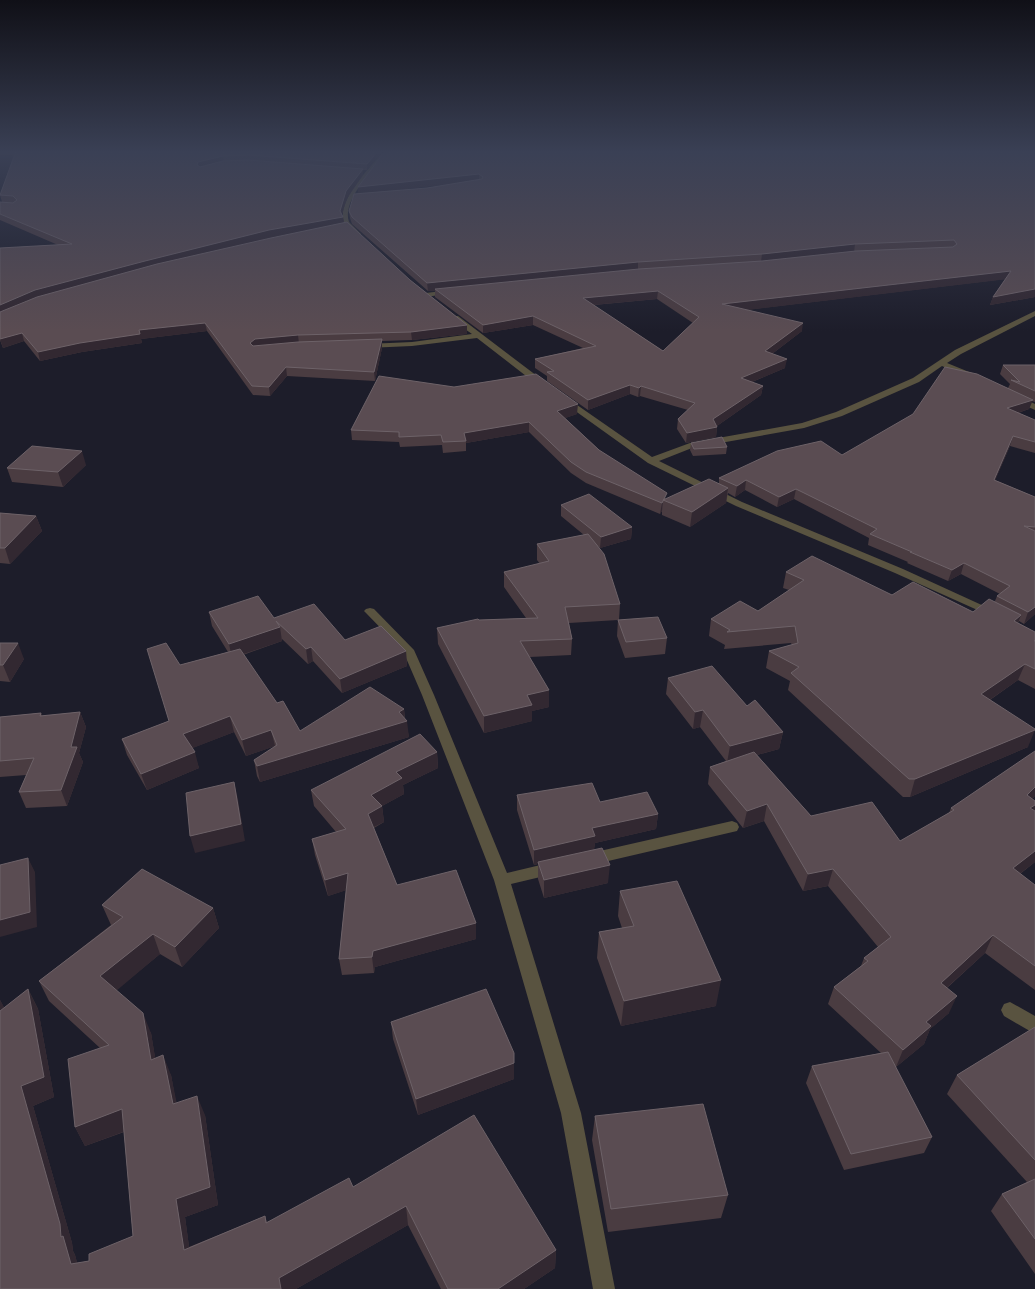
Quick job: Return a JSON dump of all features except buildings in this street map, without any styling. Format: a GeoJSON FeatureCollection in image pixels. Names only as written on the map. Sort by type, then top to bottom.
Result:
{"type":"FeatureCollection","features":[{"type":"Feature","properties":{"kind":"street"},"geometry":{"type":"LineString","coordinates":[[348,211],[345,218],[346,227],[365,241]]}},
{"type":"Feature","properties":{"kind":"street"},"geometry":{"type":"LineString","coordinates":[[437,304],[423,293],[455,291]]}},
{"type":"Feature","properties":{"kind":"street"},"geometry":{"type":"LineString","coordinates":[[448,313],[554,392],[652,461],[739,504],[899,571],[978,606],[1003,619]]}},
{"type":"Feature","properties":{"kind":"street"},"geometry":{"type":"LineString","coordinates":[[652,461],[690,446],[804,425],[839,414],[916,380],[958,352],[1035,313]]}},
{"type":"Feature","properties":{"kind":"street"},"geometry":{"type":"LineString","coordinates":[[362,346],[412,344],[477,336]]}},
{"type":"Feature","properties":{"kind":"street"},"geometry":{"type":"LineString","coordinates":[[942,363],[978,380]]}},
{"type":"Feature","properties":{"kind":"street"},"geometry":{"type":"LineString","coordinates":[[1006,393],[1035,407]]}},
{"type":"Feature","properties":{"kind":"street"},"geometry":{"type":"LineString","coordinates":[[370,611],[408,650],[428,695],[502,880],[571,1113],[604,1289]]}},
{"type":"Feature","properties":{"kind":"street"},"geometry":{"type":"LineString","coordinates":[[502,880],[732,827]]}},
{"type":"Feature","properties":{"kind":"street"},"geometry":{"type":"LineString","coordinates":[[1010,1010],[1035,1026]]}}]}
